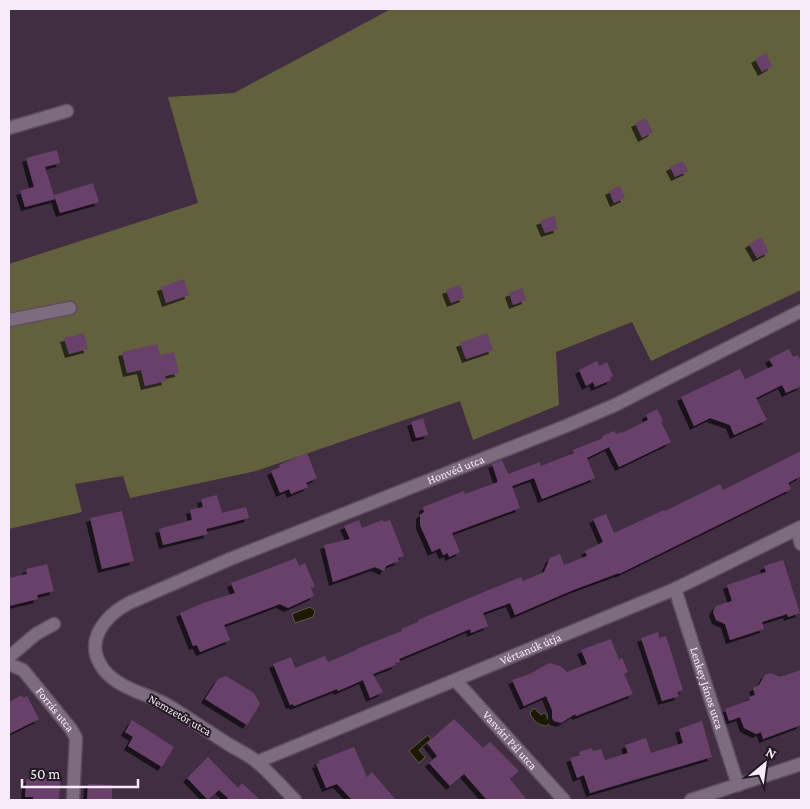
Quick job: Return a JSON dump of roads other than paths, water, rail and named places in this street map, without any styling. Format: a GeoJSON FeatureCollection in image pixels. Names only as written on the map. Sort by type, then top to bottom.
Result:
{"type":"FeatureCollection","features":[{"type":"Feature","properties":{"kind":"street"},"geometry":{"type":"LineString","coordinates":[[9,128],[67,111]]}},
{"type":"Feature","properties":{"kind":"street"},"geometry":{"type":"LineString","coordinates":[[9,320],[70,308]]}},
{"type":"Feature","properties":{"kind":"street","name":"Honvéd utca"},"geometry":{"type":"LineString","coordinates":[[108,619],[120,608],[230,559],[615,405],[801,311]]}},
{"type":"Feature","properties":{"kind":"street"},"geometry":{"type":"LineString","coordinates":[[799,528],[801,544]]}},
{"type":"Feature","properties":{"kind":"street","name":"Vértanúk útja"},"geometry":{"type":"LineString","coordinates":[[257,762],[675,589],[799,528]]}},
{"type":"Feature","properties":{"kind":"street","name":"Lenkey János utca"},"geometry":{"type":"LineString","coordinates":[[675,589],[738,785]]}},
{"type":"Feature","properties":{"kind":"street","name":"Nemzetőr utca"},"geometry":{"type":"LineString","coordinates":[[108,619],[101,626],[95,640],[97,656],[105,671],[122,684],[169,706],[257,762],[295,800]]}},
{"type":"Feature","properties":{"kind":"street"},"geometry":{"type":"LineString","coordinates":[[9,656],[36,634],[54,624]]}},
{"type":"Feature","properties":{"kind":"street","name":"Forrás utca"},"geometry":{"type":"LineString","coordinates":[[9,664],[23,670],[71,729],[76,738],[73,800]]}},
{"type":"Feature","properties":{"kind":"street","name":"Vasvári Pál utca"},"geometry":{"type":"LineString","coordinates":[[456,680],[564,800]]}},
{"type":"Feature","properties":{"kind":"street"},"geometry":{"type":"LineString","coordinates":[[691,800],[801,764]]}}]}
